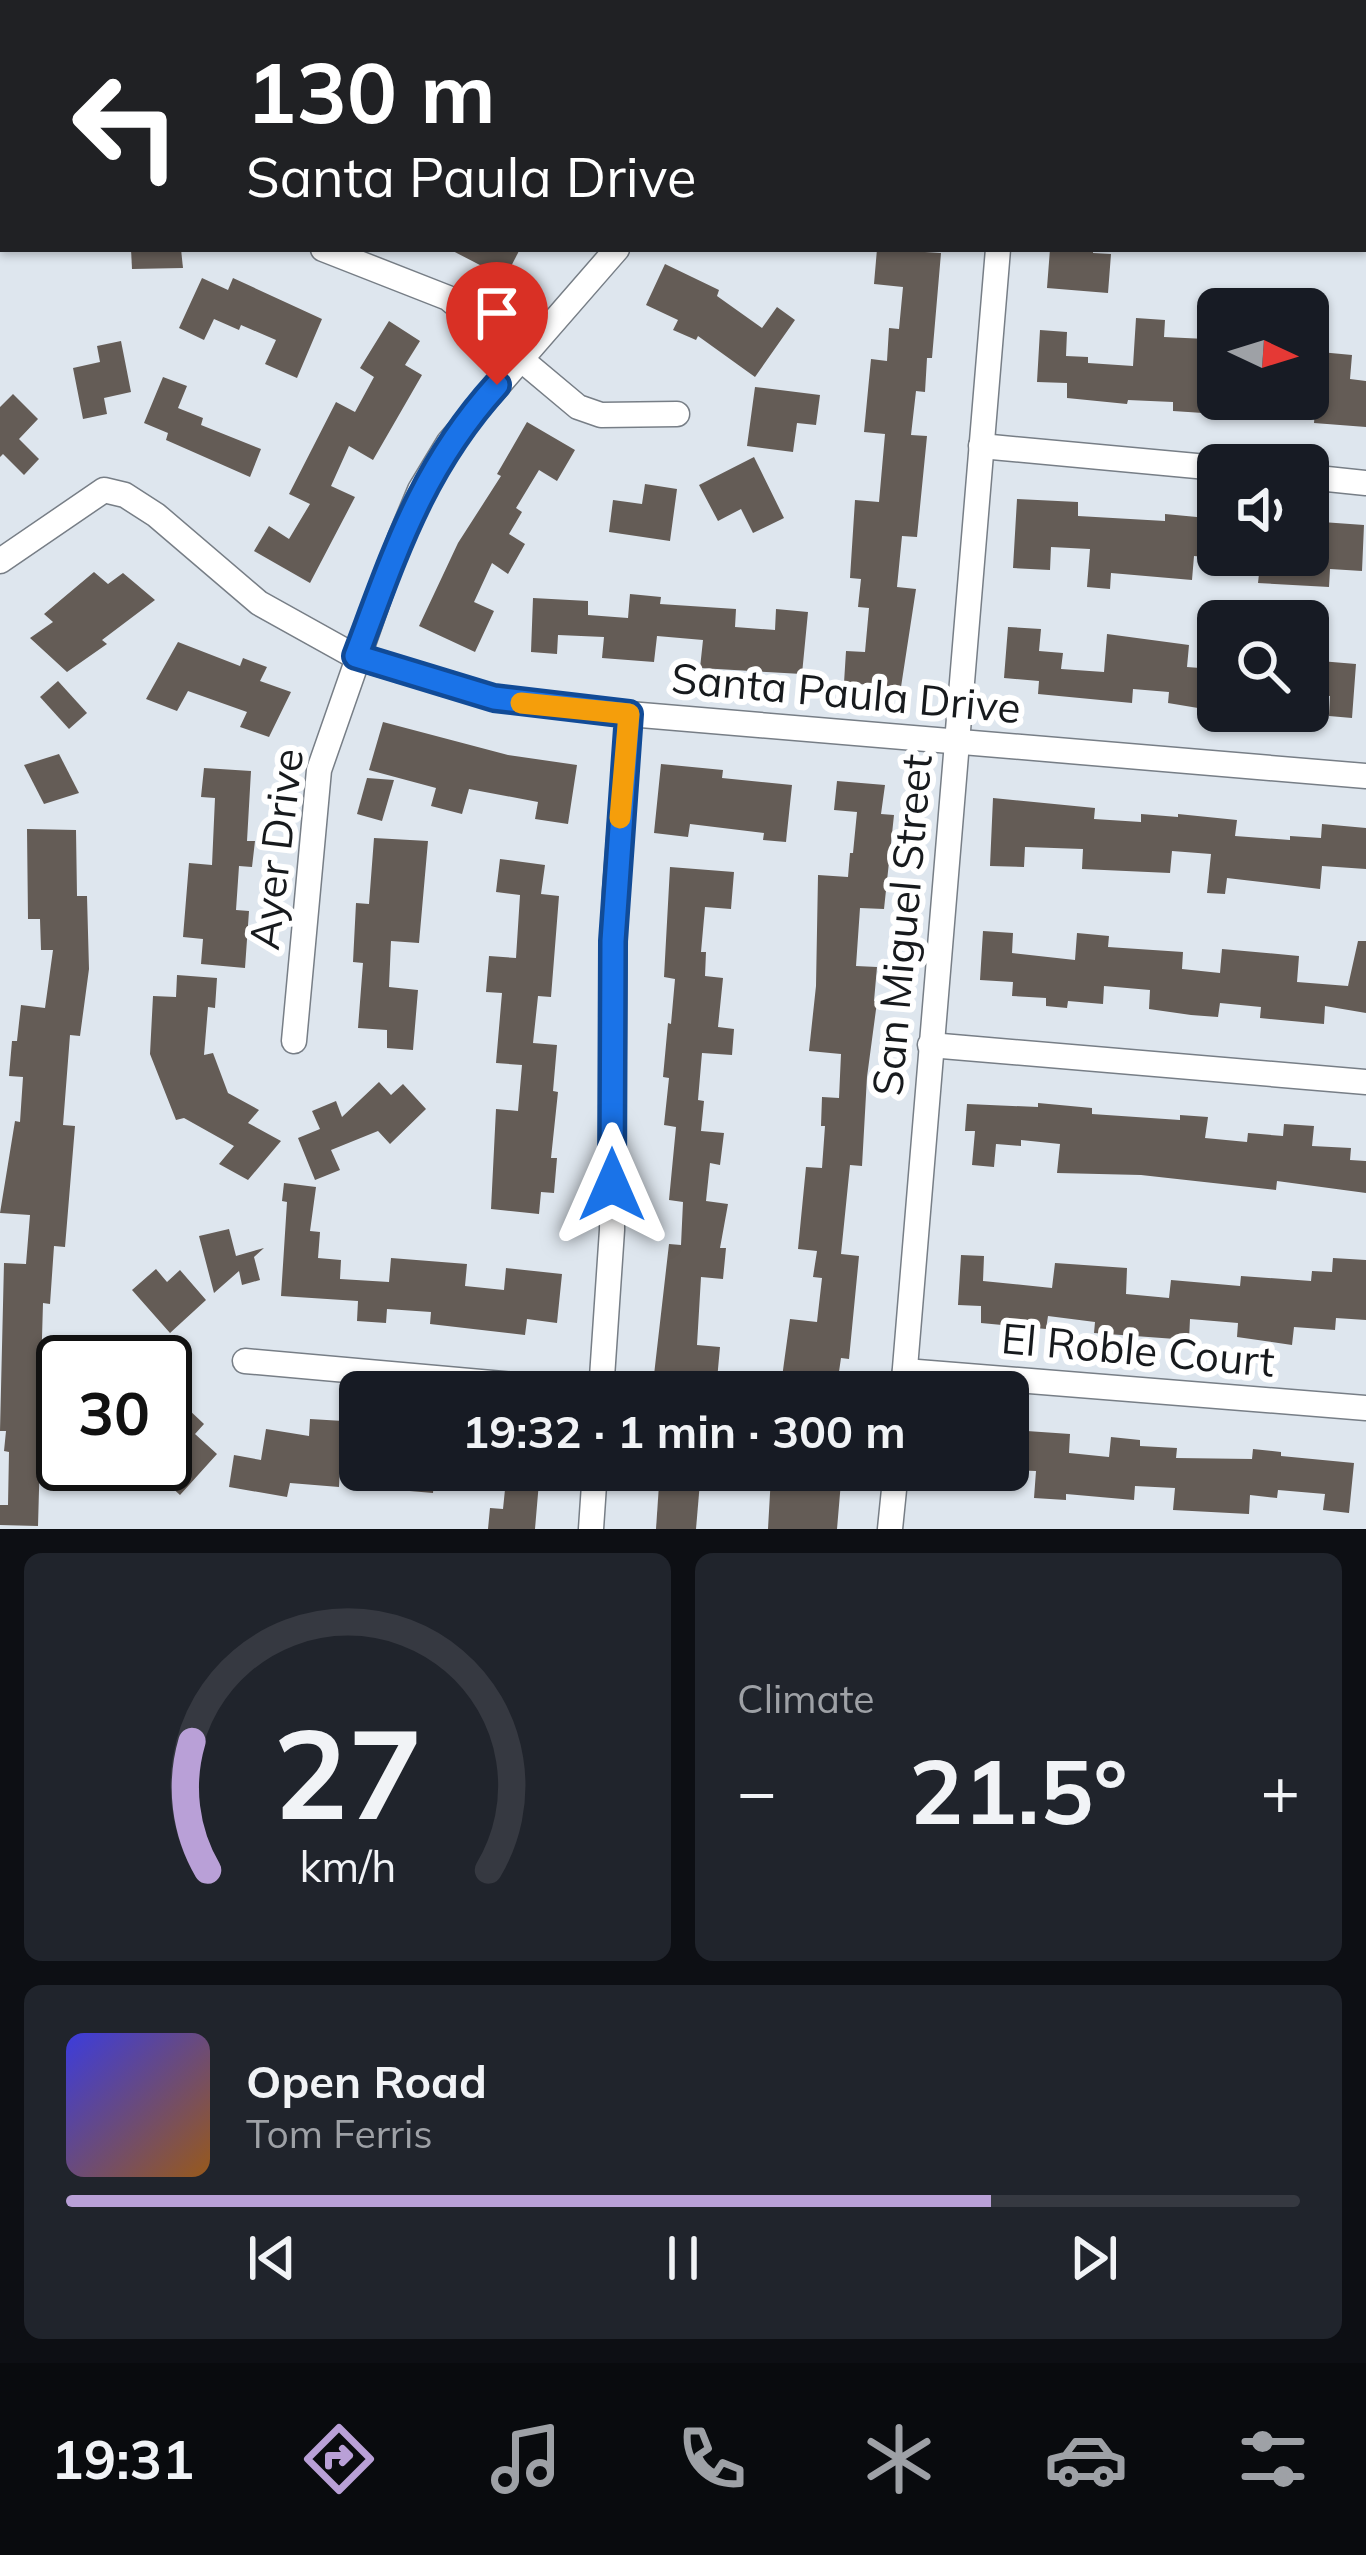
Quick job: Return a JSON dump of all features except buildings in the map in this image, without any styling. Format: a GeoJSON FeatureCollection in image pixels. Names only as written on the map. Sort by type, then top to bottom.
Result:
{"type":"FeatureCollection","features":[{"type":"Feature","properties":{"kind":"street"},"geometry":{"type":"LineString","coordinates":[[330,252],[448,298],[561,395],[590,411],[601,415],[676,414]]}},
{"type":"Feature","properties":{"kind":"street","name":"Ayer Drive"},"geometry":{"type":"LineString","coordinates":[[294,1041],[319,770],[356,656],[420,490],[449,442],[614,252]]}},
{"type":"Feature","properties":{"kind":"street","name":"San Miguel Street"},"geometry":{"type":"LineString","coordinates":[[905,1371],[998,252]]}},
{"type":"Feature","properties":{"kind":"street"},"geometry":{"type":"LineString","coordinates":[[981,446],[1197,466]]}},
{"type":"Feature","properties":{"kind":"street"},"geometry":{"type":"LineString","coordinates":[[1329,479],[1366,483]]}},
{"type":"Feature","properties":{"kind":"street","name":"Santa Paula Drive"},"geometry":{"type":"LineString","coordinates":[[0,560],[104,490],[125,495],[156,515],[259,603],[356,656],[494,698],[629,714],[1366,776]]}},
{"type":"Feature","properties":{"kind":"street"},"geometry":{"type":"LineString","coordinates":[[599,1371],[612,1230],[615,892],[629,714]]}},
{"type":"Feature","properties":{"kind":"street"},"geometry":{"type":"LineString","coordinates":[[930,1045],[1366,1082]]}},
{"type":"Feature","properties":{"kind":"street"},"geometry":{"type":"LineString","coordinates":[[245,1361],[359,1371]]}},
{"type":"Feature","properties":{"kind":"street","name":"El Roble Court"},"geometry":{"type":"LineString","coordinates":[[1029,1388],[1366,1408]]}},
{"type":"Feature","properties":{"kind":"street"},"geometry":{"type":"LineString","coordinates":[[591,1529],[594,1491]]}},
{"type":"Feature","properties":{"kind":"street"},"geometry":{"type":"LineString","coordinates":[[890,1529],[894,1491]]}},
{"type":"Feature","properties":{"kind":"slow traffic"},"geometry":{"type":"LineString","coordinates":[[521,703],[629,714],[620,818]]}},
{"type":"Feature","properties":{"kind":"route"},"geometry":{"type":"LineString","coordinates":[[497,385],[449,442],[420,490],[356,656],[494,698],[629,714],[613,941],[612,1185]]}}]}
